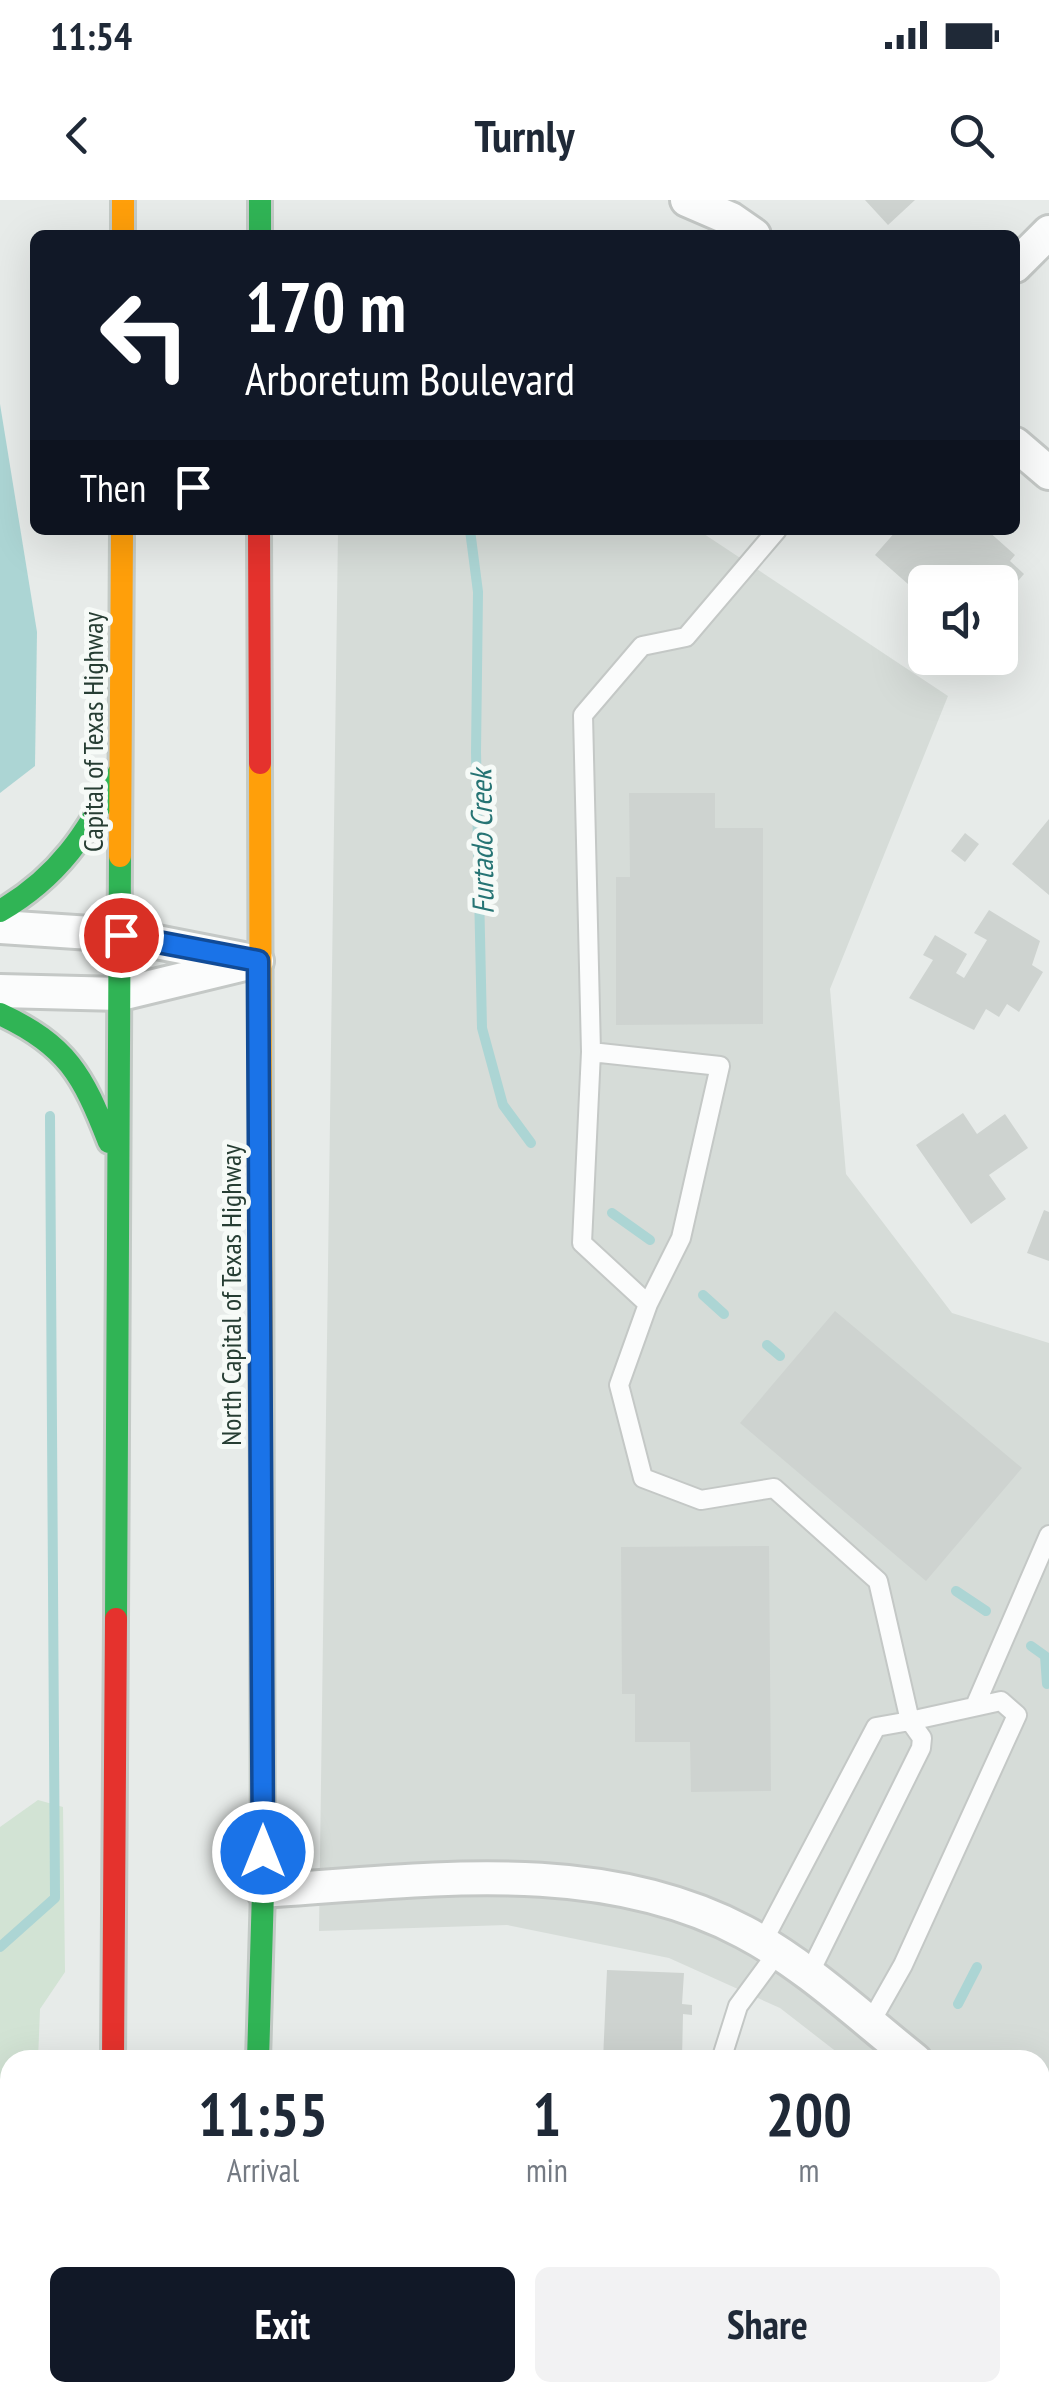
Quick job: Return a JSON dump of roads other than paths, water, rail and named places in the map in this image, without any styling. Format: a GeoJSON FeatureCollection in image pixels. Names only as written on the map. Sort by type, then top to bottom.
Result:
{"type":"FeatureCollection","features":[{"type":"Feature","properties":{"kind":"highway"},"geometry":{"type":"LineString","coordinates":[[123,200],[123,230]]}},
{"type":"Feature","properties":{"kind":"highway"},"geometry":{"type":"LineString","coordinates":[[260,200],[260,230]]}},
{"type":"Feature","properties":{"kind":"highway","name":"Capital of Texas Highway"},"geometry":{"type":"LineString","coordinates":[[121,994],[122,535]]}},
{"type":"Feature","properties":{"kind":"highway","name":"North Capital of Texas Highway"},"geometry":{"type":"LineString","coordinates":[[258,2050],[263,1891],[259,535]]}},
{"type":"Feature","properties":{"kind":"highway"},"geometry":{"type":"LineString","coordinates":[[0,911],[41,890],[68,862],[122,767]]}},
{"type":"Feature","properties":{"kind":"highway"},"geometry":{"type":"LineString","coordinates":[[113,2050],[121,994]]}},
{"type":"Feature","properties":{"kind":"highway"},"geometry":{"type":"LineString","coordinates":[[0,1014],[30,1026],[63,1050],[82,1072],[120,1171]]}},
{"type":"Feature","properties":{"kind":"street"},"geometry":{"type":"LineString","coordinates":[[687,200],[731,218],[747,230]]}},
{"type":"Feature","properties":{"kind":"street"},"geometry":{"type":"LineString","coordinates":[[1020,261],[1049,232]]}},
{"type":"Feature","properties":{"kind":"street"},"geometry":{"type":"LineString","coordinates":[[1020,448],[1049,473]]}},
{"type":"Feature","properties":{"kind":"street"},"geometry":{"type":"LineString","coordinates":[[0,928],[121,935],[258,961]]}},
{"type":"Feature","properties":{"kind":"street"},"geometry":{"type":"LineString","coordinates":[[0,990],[121,994],[258,961]]}},
{"type":"Feature","properties":{"kind":"street"},"geometry":{"type":"LineString","coordinates":[[263,1891],[492,1876],[621,1889],[694,1908],[770,1948],[902,2050]]}},
{"type":"Feature","properties":{"kind":"lane"},"geometry":{"type":"LineString","coordinates":[[648,1304],[582,1244],[591,1052],[584,715],[642,646],[686,638],[773,535]]}},
{"type":"Feature","properties":{"kind":"lane"},"geometry":{"type":"LineString","coordinates":[[591,1052],[720,1066],[681,1238],[648,1304],[619,1385],[643,1478],[701,1500],[774,1488],[878,1581],[910,1720],[922,1738],[921,1748],[808,1976]]}},
{"type":"Feature","properties":{"kind":"lane"},"geometry":{"type":"LineString","coordinates":[[975,1706],[1049,1535]]}},
{"type":"Feature","properties":{"kind":"lane"},"geometry":{"type":"LineString","coordinates":[[724,2050],[738,2006],[876,1727],[1001,1701],[1017,1715],[902,1965],[869,2025]]}},
{"type":"Feature","properties":{"kind":"water"},"geometry":{"type":"Polygon","coordinates":[[[0,404],[37,632],[35,766],[0,793],[0,404]]]}},
{"type":"Feature","properties":{"kind":"waterway","name":"Furtado Creek"},"geometry":{"type":"LineString","coordinates":[[471,535],[478,592],[476,752],[482,1028],[503,1105],[531,1143]]}},
{"type":"Feature","properties":{"kind":"waterway"},"geometry":{"type":"LineString","coordinates":[[0,1947],[55,1898],[50,1116]]}},
{"type":"Feature","properties":{"kind":"waterway","name":"Furtado Creek"},"geometry":{"type":"LineString","coordinates":[[612,1213],[650,1240]]}},
{"type":"Feature","properties":{"kind":"waterway","name":"Furtado Creek"},"geometry":{"type":"LineString","coordinates":[[703,1295],[724,1314]]}},
{"type":"Feature","properties":{"kind":"waterway","name":"Furtado Creek"},"geometry":{"type":"LineString","coordinates":[[767,1345],[780,1356]]}},
{"type":"Feature","properties":{"kind":"waterway","name":"Furtado Creek"},"geometry":{"type":"LineString","coordinates":[[956,1591],[986,1611]]}},
{"type":"Feature","properties":{"kind":"waterway","name":"Furtado Creek"},"geometry":{"type":"LineString","coordinates":[[1031,1646],[1045,1656],[1047,1684]]}},
{"type":"Feature","properties":{"kind":"waterway","name":"Furtado Creek"},"geometry":{"type":"LineString","coordinates":[[958,2004],[977,1967]]}}]}
